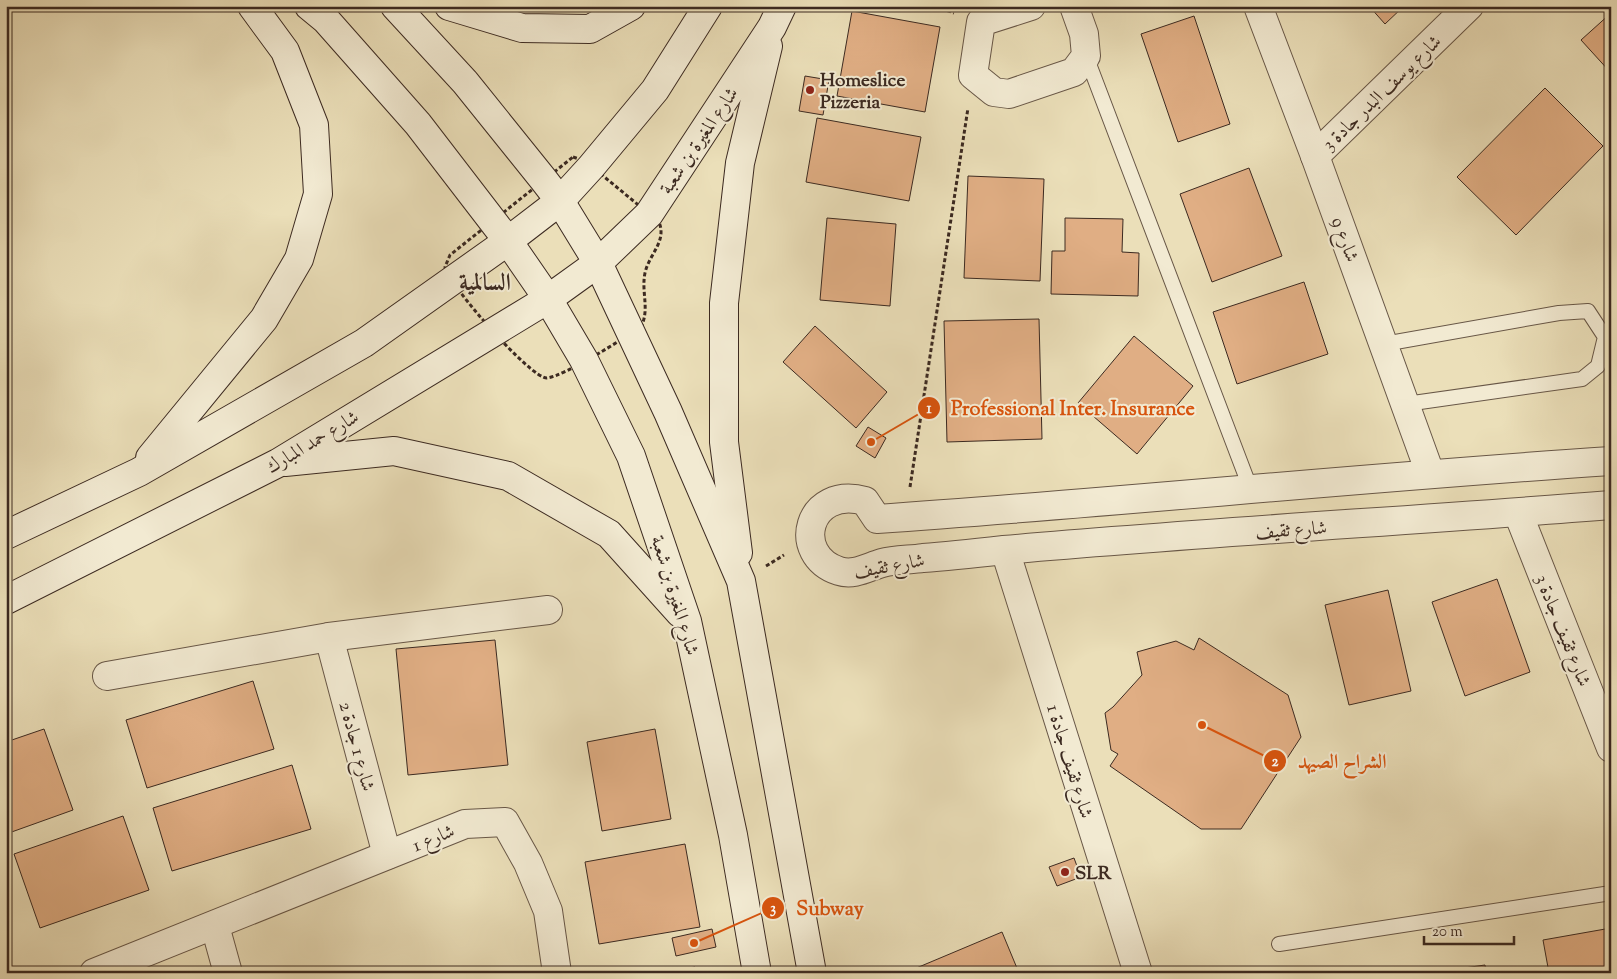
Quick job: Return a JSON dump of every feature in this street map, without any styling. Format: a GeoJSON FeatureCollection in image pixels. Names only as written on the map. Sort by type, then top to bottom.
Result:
{"type":"FeatureCollection","features":[{"type":"Feature","properties":{"kind":"main road"},"geometry":{"type":"LineString","coordinates":[[139,472],[264,319],[298,259],[318,194],[314,125],[285,51],[252,6]]}},
{"type":"Feature","properties":{"kind":"main road"},"geometry":{"type":"LineString","coordinates":[[308,6],[326,20],[418,124],[508,241],[548,299]]}},
{"type":"Feature","properties":{"kind":"main road"},"geometry":{"type":"LineString","coordinates":[[395,6],[465,82],[560,202],[598,263],[668,412],[741,582]]}},
{"type":"Feature","properties":{"kind":"main road"},"geometry":{"type":"LineString","coordinates":[[449,6],[522,28],[590,29],[631,6]]}},
{"type":"Feature","properties":{"kind":"main road"},"geometry":{"type":"LineString","coordinates":[[6,536],[139,472],[364,343],[560,202],[655,90],[708,6]]}},
{"type":"Feature","properties":{"kind":"main road"},"geometry":{"type":"LineString","coordinates":[[1031,6],[981,22],[973,75],[994,92],[1009,94],[1074,72],[1086,56],[1084,34],[1074,6]]}},
{"type":"Feature","properties":{"kind":"main road","name":"شارع 9"},"geometry":{"type":"LineString","coordinates":[[1258,6],[1316,156],[1430,473]]}},
{"type":"Feature","properties":{"kind":"main road","name":"شارع يوسف البدر جادة 3"},"geometry":{"type":"LineString","coordinates":[[1316,156],[1469,6]]}},
{"type":"Feature","properties":{"kind":"main road"},"geometry":{"type":"LineString","coordinates":[[777,17],[740,164],[724,303],[724,442],[741,582],[812,973]]}},
{"type":"Feature","properties":{"kind":"main road","name":"شارع المغيرة بن شعبة"},"geometry":{"type":"LineString","coordinates":[[757,973],[733,835],[687,621],[632,456],[584,360],[548,299],[598,263],[649,214],[777,17]]}},
{"type":"Feature","properties":{"kind":"main road","name":"شارع حمد المبارك"},"geometry":{"type":"LineString","coordinates":[[6,600],[160,520],[278,463],[548,299]]}},
{"type":"Feature","properties":{"kind":"main road"},"geometry":{"type":"LineString","coordinates":[[278,463],[394,451],[508,476],[609,534],[687,621]]}},
{"type":"Feature","properties":{"kind":"main road"},"geometry":{"type":"LineString","coordinates":[[810,539],[812,522],[820,509],[834,500],[850,497],[865,501],[877,519],[1251,490],[1430,473],[1611,461]]}},
{"type":"Feature","properties":{"kind":"main road","name":"شارع ثقيف"},"geometry":{"type":"LineString","coordinates":[[810,539],[816,554],[826,566],[842,572],[858,572],[885,562],[1005,550],[1611,505]]}},
{"type":"Feature","properties":{"kind":"main road","name":"شارع ثقيف جادة 3"},"geometry":{"type":"LineString","coordinates":[[1518,512],[1611,748]]}},
{"type":"Feature","properties":{"kind":"main road","name":"شارع ثقيف جادة 1"},"geometry":{"type":"LineString","coordinates":[[1005,550],[1138,973]]}},
{"type":"Feature","properties":{"kind":"main road"},"geometry":{"type":"LineString","coordinates":[[107,676],[329,637],[548,610]]}},
{"type":"Feature","properties":{"kind":"main road","name":"شارع 1 جادة 2"},"geometry":{"type":"LineString","coordinates":[[329,637],[387,855]]}},
{"type":"Feature","properties":{"kind":"main road","name":"شارع 1"},"geometry":{"type":"LineString","coordinates":[[94,973],[465,824],[505,822],[528,863],[548,911],[557,973]]}},
{"type":"Feature","properties":{"kind":"main road"},"geometry":{"type":"LineString","coordinates":[[215,926],[228,973]]}},
{"type":"Feature","properties":{"kind":"lane"},"geometry":{"type":"LineString","coordinates":[[1086,56],[1251,490]]}},
{"type":"Feature","properties":{"kind":"lane"},"geometry":{"type":"LineString","coordinates":[[1384,344],[1559,313],[1588,311],[1605,337],[1598,366],[1582,379],[1406,404]]}},
{"type":"Feature","properties":{"kind":"lane"},"geometry":{"type":"LineString","coordinates":[[1278,944],[1611,893]]}},
{"type":"Feature","properties":{"kind":"path"},"geometry":{"type":"LineString","coordinates":[[905,517],[973,75]]}},
{"type":"Feature","properties":{"kind":"path"},"geometry":{"type":"LineString","coordinates":[[741,582],[810,539]]}},
{"type":"Feature","properties":{"kind":"building"},"geometry":{"type":"Polygon","coordinates":[[[1369,6],[1404,6],[1385,24],[1369,6]]]}},
{"type":"Feature","properties":{"kind":"building"},"geometry":{"type":"Polygon","coordinates":[[[852,11],[940,27],[925,112],[837,96],[852,11]]]}},
{"type":"Feature","properties":{"kind":"building"},"geometry":{"type":"Polygon","coordinates":[[[1611,13],[1611,73],[1581,40],[1611,13]]]}},
{"type":"Feature","properties":{"kind":"building"},"geometry":{"type":"Polygon","coordinates":[[[1194,16],[1230,124],[1178,142],[1141,34],[1194,16]]]}},
{"type":"Feature","properties":{"kind":"building"},"geometry":{"type":"Polygon","coordinates":[[[805,76],[829,80],[823,115],[799,111],[805,76]]]}},
{"type":"Feature","properties":{"kind":"building"},"geometry":{"type":"Polygon","coordinates":[[[1545,88],[1603,146],[1516,235],[1457,177],[1545,88]]]}},
{"type":"Feature","properties":{"kind":"building"},"geometry":{"type":"Polygon","coordinates":[[[817,118],[921,137],[909,201],[806,182],[817,118]]]}},
{"type":"Feature","properties":{"kind":"building"},"geometry":{"type":"Polygon","coordinates":[[[1249,168],[1282,256],[1212,282],[1180,194],[1249,168]]]}},
{"type":"Feature","properties":{"kind":"building"},"geometry":{"type":"Polygon","coordinates":[[[968,176],[1044,179],[1040,281],[964,278],[968,176]]]}},
{"type":"Feature","properties":{"kind":"building"},"geometry":{"type":"Polygon","coordinates":[[[827,218],[896,224],[890,306],[820,300],[827,218]]]}},
{"type":"Feature","properties":{"kind":"building"},"geometry":{"type":"Polygon","coordinates":[[[1065,218],[1123,219],[1122,252],[1139,253],[1138,296],[1051,294],[1052,251],[1065,251],[1065,218]]]}},
{"type":"Feature","properties":{"kind":"building"},"geometry":{"type":"Polygon","coordinates":[[[1304,282],[1328,354],[1237,384],[1213,312],[1304,282]]]}},
{"type":"Feature","properties":{"kind":"building"},"geometry":{"type":"Polygon","coordinates":[[[1039,319],[1042,439],[947,442],[944,321],[1039,319]]]}},
{"type":"Feature","properties":{"kind":"building"},"geometry":{"type":"Polygon","coordinates":[[[815,326],[887,392],[856,428],[783,362],[815,326]]]}},
{"type":"Feature","properties":{"kind":"building"},"geometry":{"type":"Polygon","coordinates":[[[1134,336],[1193,386],[1137,454],[1078,403],[1134,336]]]}},
{"type":"Feature","properties":{"kind":"building"},"geometry":{"type":"Polygon","coordinates":[[[868,427],[886,438],[875,458],[856,446],[868,427]]]}},
{"type":"Feature","properties":{"kind":"building"},"geometry":{"type":"Polygon","coordinates":[[[1497,579],[1530,672],[1465,696],[1432,602],[1497,579]]]}},
{"type":"Feature","properties":{"kind":"building"},"geometry":{"type":"Polygon","coordinates":[[[1388,590],[1411,691],[1349,705],[1325,605],[1388,590]]]}},
{"type":"Feature","properties":{"kind":"building"},"geometry":{"type":"Polygon","coordinates":[[[1199,638],[1288,695],[1301,737],[1241,829],[1201,829],[1110,766],[1118,754],[1111,750],[1105,713],[1113,707],[1142,675],[1137,652],[1176,641],[1194,650],[1199,638]]]}},
{"type":"Feature","properties":{"kind":"building"},"geometry":{"type":"Polygon","coordinates":[[[495,640],[508,765],[408,775],[396,649],[495,640]]]}},
{"type":"Feature","properties":{"kind":"building"},"geometry":{"type":"Polygon","coordinates":[[[253,681],[274,749],[147,788],[126,720],[253,681]]]}},
{"type":"Feature","properties":{"kind":"building"},"geometry":{"type":"Polygon","coordinates":[[[44,729],[73,810],[6,834],[6,742],[44,729]]]}},
{"type":"Feature","properties":{"kind":"building"},"geometry":{"type":"Polygon","coordinates":[[[655,729],[671,819],[602,831],[587,742],[655,729]]]}},
{"type":"Feature","properties":{"kind":"building"},"geometry":{"type":"Polygon","coordinates":[[[292,765],[311,829],[172,871],[153,808],[292,765]]]}},
{"type":"Feature","properties":{"kind":"building"},"geometry":{"type":"Polygon","coordinates":[[[123,816],[149,890],[40,928],[14,854],[123,816]]]}},
{"type":"Feature","properties":{"kind":"building"},"geometry":{"type":"Polygon","coordinates":[[[685,844],[700,927],[599,944],[585,862],[685,844]]]}},
{"type":"Feature","properties":{"kind":"building","name":"SLR"},"geometry":{"type":"Polygon","coordinates":[[[1074,858],[1081,877],[1057,886],[1049,867],[1074,858]]]}},
{"type":"Feature","properties":{"kind":"building"},"geometry":{"type":"Polygon","coordinates":[[[1611,928],[1611,973],[1549,973],[1543,940],[1611,928]]]}},
{"type":"Feature","properties":{"kind":"building"},"geometry":{"type":"Polygon","coordinates":[[[712,929],[716,947],[676,956],[672,938],[712,929]]]}},
{"type":"Feature","properties":{"kind":"building"},"geometry":{"type":"Polygon","coordinates":[[[1002,932],[1019,973],[916,973],[914,969],[1002,932]]]}},
{"type":"Feature","properties":{"kind":"building"},"geometry":{"type":"Polygon","coordinates":[[[1485,965],[1486,973],[1429,973],[1485,965]]]}},
{"type":"Feature","properties":{"kind":"building"},"geometry":{"type":"Polygon","coordinates":[[[695,967],[696,973],[661,973],[695,967]]]}},
{"type":"Feature","properties":{"kind":"place","name":"Homeslice Pizzeria"},"geometry":{"type":"Point","coordinates":[810,90]}},
{"type":"Feature","properties":{"kind":"place","name":"Professional Inter. Insurance"},"geometry":{"type":"Point","coordinates":[871,442]}},
{"type":"Feature","properties":{"kind":"place","name":"الشراح الصيهد"},"geometry":{"type":"Point","coordinates":[1202,725]}},
{"type":"Feature","properties":{"kind":"place","name":"SLR"},"geometry":{"type":"Point","coordinates":[1065,872]}},
{"type":"Feature","properties":{"kind":"place","name":"Subway"},"geometry":{"type":"Point","coordinates":[694,943]}},
{"type":"Feature","properties":{"kind":"district","name":"السالمية"},"geometry":{"type":"Point","coordinates":[485,282]}}]}
